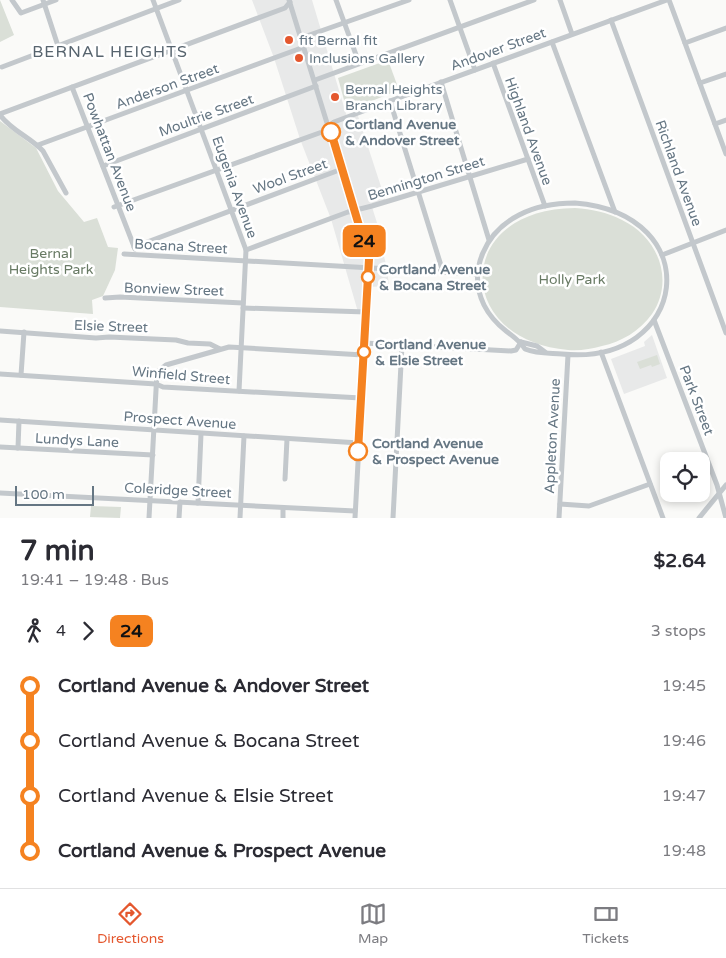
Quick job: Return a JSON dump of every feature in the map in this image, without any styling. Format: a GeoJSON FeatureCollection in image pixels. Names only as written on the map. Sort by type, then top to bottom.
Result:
{"type":"FeatureCollection","features":[{"type":"Feature","properties":{"kind":"street"},"geometry":{"type":"LineString","coordinates":[[12,0],[21,13],[44,2],[56,0]]}},
{"type":"Feature","properties":{"kind":"street","name":"Eugenia Avenue"},"geometry":{"type":"LineString","coordinates":[[153,0],[246,250],[239,391]]}},
{"type":"Feature","properties":{"kind":"street"},"geometry":{"type":"LineString","coordinates":[[2,67],[179,0]]}},
{"type":"Feature","properties":{"kind":"street"},"geometry":{"type":"LineString","coordinates":[[336,0],[359,63]]}},
{"type":"Feature","properties":{"kind":"street"},"geometry":{"type":"LineString","coordinates":[[301,38],[409,0]]}},
{"type":"Feature","properties":{"kind":"street"},"geometry":{"type":"LineString","coordinates":[[450,0],[475,70]]}},
{"type":"Feature","properties":{"kind":"street"},"geometry":{"type":"LineString","coordinates":[[314,80],[534,0]]}},
{"type":"Feature","properties":{"kind":"street"},"geometry":{"type":"LineString","coordinates":[[560,0],[572,34]]}},
{"type":"Feature","properties":{"kind":"street"},"geometry":{"type":"LineString","coordinates":[[668,0],[726,154]]}},
{"type":"Feature","properties":{"kind":"street","name":"Andover Street"},"geometry":{"type":"LineString","coordinates":[[116,206],[322,132],[334,122],[390,100],[668,0]]}},
{"type":"Feature","properties":{"kind":"street"},"geometry":{"type":"LineString","coordinates":[[290,1],[369,259],[355,518]]}},
{"type":"Feature","properties":{"kind":"street"},"geometry":{"type":"LineString","coordinates":[[66,193],[47,157],[38,146],[11,128],[0,114],[285,8],[290,1]]}},
{"type":"Feature","properties":{"kind":"street"},"geometry":{"type":"LineString","coordinates":[[44,2],[58,46]]}},
{"type":"Feature","properties":{"kind":"street","name":"Richland Avenue"},"geometry":{"type":"LineString","coordinates":[[611,20],[726,333]]}},
{"type":"Feature","properties":{"kind":"street"},"geometry":{"type":"LineString","coordinates":[[685,43],[726,28]]}},
{"type":"Feature","properties":{"kind":"street"},"geometry":{"type":"LineString","coordinates":[[552,42],[615,212]]}},
{"type":"Feature","properties":{"kind":"street","name":"Anderson Street"},"geometry":{"type":"LineString","coordinates":[[38,146],[304,47]]}},
{"type":"Feature","properties":{"kind":"street","name":"Highland Avenue"},"geometry":{"type":"LineString","coordinates":[[493,63],[545,206]]}},
{"type":"Feature","properties":{"kind":"street"},"geometry":{"type":"LineString","coordinates":[[700,83],[726,74]]}},
{"type":"Feature","properties":{"kind":"street"},"geometry":{"type":"LineString","coordinates":[[441,82],[489,240]]}},
{"type":"Feature","properties":{"kind":"street","name":"Moultrie Street"},"geometry":{"type":"LineString","coordinates":[[103,166],[316,86]]}},
{"type":"Feature","properties":{"kind":"street","name":"Powhattan Avenue"},"geometry":{"type":"LineString","coordinates":[[72,87],[89,127],[116,206],[137,254]]}},
{"type":"Feature","properties":{"kind":"street"},"geometry":{"type":"LineString","coordinates":[[390,100],[443,272]]}},
{"type":"Feature","properties":{"kind":"street"},"geometry":{"type":"LineString","coordinates":[[715,124],[726,120]]}},
{"type":"Feature","properties":{"kind":"street","name":"Bennington Street"},"geometry":{"type":"LineString","coordinates":[[246,250],[348,212],[355,212],[528,159]]}},
{"type":"Feature","properties":{"kind":"street","name":"Wool Street"},"geometry":{"type":"LineString","coordinates":[[134,247],[342,169]]}},
{"type":"Feature","properties":{"kind":"street"},"geometry":{"type":"LineString","coordinates":[[564,203],[585,204],[615,212],[635,222],[643,229],[651,237],[662,255],[667,274],[664,302],[648,328],[632,340],[616,348],[601,352],[568,355],[545,352],[537,346],[521,342],[504,330],[490,315],[480,296],[478,274],[481,256],[489,240],[503,225],[518,215],[545,206],[564,203]]}},
{"type":"Feature","properties":{"kind":"street"},"geometry":{"type":"LineString","coordinates":[[662,255],[726,230]]}},
{"type":"Feature","properties":{"kind":"street","name":"Bocana Street"},"geometry":{"type":"LineString","coordinates":[[124,254],[478,274]]}},
{"type":"Feature","properties":{"kind":"street","name":"Bonview Street"},"geometry":{"type":"LineString","coordinates":[[105,298],[120,297],[366,312]]}},
{"type":"Feature","properties":{"kind":"street","name":"Park Street"},"geometry":{"type":"LineString","coordinates":[[654,320],[719,494],[726,518]]}},
{"type":"Feature","properties":{"kind":"street","name":"Elsie Street"},"geometry":{"type":"LineString","coordinates":[[0,331],[96,338],[176,340],[188,343],[210,344],[220,349]]}},
{"type":"Feature","properties":{"kind":"street"},"geometry":{"type":"LineString","coordinates":[[21,375],[24,332]]}},
{"type":"Feature","properties":{"kind":"street"},"geometry":{"type":"LineString","coordinates":[[364,343],[511,351],[516,350],[521,342]]}},
{"type":"Feature","properties":{"kind":"street"},"geometry":{"type":"LineString","coordinates":[[393,518],[402,345]]}},
{"type":"Feature","properties":{"kind":"street"},"geometry":{"type":"LineString","coordinates":[[149,518],[157,372],[166,365],[229,347],[364,355]]}},
{"type":"Feature","properties":{"kind":"street"},"geometry":{"type":"LineString","coordinates":[[601,352],[663,518]]}},
{"type":"Feature","properties":{"kind":"street","name":"Appleton Avenue"},"geometry":{"type":"LineString","coordinates":[[559,518],[568,355]]}},
{"type":"Feature","properties":{"kind":"street","name":"Winfield Street"},"geometry":{"type":"LineString","coordinates":[[0,374],[156,384],[163,387],[361,398]]}},
{"type":"Feature","properties":{"kind":"street","name":"Prospect Avenue"},"geometry":{"type":"LineString","coordinates":[[0,420],[359,443]]}},
{"type":"Feature","properties":{"kind":"street"},"geometry":{"type":"LineString","coordinates":[[18,448],[19,421]]}},
{"type":"Feature","properties":{"kind":"street"},"geometry":{"type":"LineString","coordinates":[[198,503],[201,434]]}},
{"type":"Feature","properties":{"kind":"street"},"geometry":{"type":"LineString","coordinates":[[240,518],[244,436]]}},
{"type":"Feature","properties":{"kind":"street"},"geometry":{"type":"LineString","coordinates":[[285,479],[287,438]]}},
{"type":"Feature","properties":{"kind":"street","name":"Lundys Lane"},"geometry":{"type":"LineString","coordinates":[[0,446],[153,455]]}},
{"type":"Feature","properties":{"kind":"street"},"geometry":{"type":"LineString","coordinates":[[560,504],[589,506],[650,484]]}},
{"type":"Feature","properties":{"kind":"street"},"geometry":{"type":"LineString","coordinates":[[699,518],[726,485]]}},
{"type":"Feature","properties":{"kind":"street","name":"Coleridge Street"},"geometry":{"type":"LineString","coordinates":[[0,493],[355,512]]}},
{"type":"Feature","properties":{"kind":"street"},"geometry":{"type":"LineString","coordinates":[[179,518],[180,502]]}},
{"type":"Feature","properties":{"kind":"street"},"geometry":{"type":"LineString","coordinates":[[283,508],[283,518]]}},
{"type":"Feature","properties":{"kind":"shaded area"},"geometry":{"type":"Polygon","coordinates":[[[252,0],[312,0],[347,117],[357,113],[386,202],[372,207],[378,226],[362,233],[381,243],[389,286],[368,287],[366,312],[358,312],[331,219],[300,139],[274,58],[252,0]]]}},
{"type":"Feature","properties":{"kind":"shaded area"},"geometry":{"type":"Polygon","coordinates":[[[652,335],[667,378],[624,394],[611,359],[645,346],[644,342],[652,335]]]}},
{"type":"Feature","properties":{"kind":"green space"},"geometry":{"type":"Polygon","coordinates":[[[0,0],[14,35],[0,42],[0,0]]]}},
{"type":"Feature","properties":{"kind":"green space"},"geometry":{"type":"Polygon","coordinates":[[[388,60],[399,90],[347,111],[338,78],[388,60]]]}},
{"type":"Feature","properties":{"kind":"green space","name":"Bernal Heights Park"},"geometry":{"type":"Polygon","coordinates":[[[0,121],[36,148],[58,191],[84,222],[97,218],[108,247],[118,248],[115,270],[103,296],[92,300],[93,314],[0,307],[0,121]]]}},
{"type":"Feature","properties":{"kind":"green space","name":"Holly Park"},"geometry":{"type":"Polygon","coordinates":[[[575,208],[599,211],[616,217],[635,228],[645,237],[659,261],[662,287],[659,301],[652,314],[636,331],[623,339],[609,344],[590,349],[568,350],[530,341],[503,324],[488,301],[483,276],[489,251],[506,229],[535,214],[575,208]]]}},
{"type":"Feature","properties":{"kind":"green space"},"geometry":{"type":"Polygon","coordinates":[[[657,355],[660,364],[640,369],[637,362],[657,355]]]}},
{"type":"Feature","properties":{"kind":"green space"},"geometry":{"type":"Polygon","coordinates":[[[91,506],[121,507],[120,518],[90,517],[91,506]]]}},
{"type":"Feature","properties":{"kind":"bus line","name":"24"},"geometry":{"type":"LineString","coordinates":[[331,132],[369,259],[358,451]]}},
{"type":"Feature","properties":{"kind":"place","name":"fit Bernal fit"},"geometry":{"type":"Point","coordinates":[289,40]}},
{"type":"Feature","properties":{"kind":"place","name":"Inclusions Gallery"},"geometry":{"type":"Point","coordinates":[299,58]}},
{"type":"Feature","properties":{"kind":"place","name":"Bernal Heights Branch Library"},"geometry":{"type":"Point","coordinates":[335,97]}},
{"type":"Feature","properties":{"kind":"place","name":"Cortland Avenue & Andover Street"},"geometry":{"type":"Point","coordinates":[331,132]}},
{"type":"Feature","properties":{"kind":"place","name":"Cortland Avenue & Bocana Street"},"geometry":{"type":"Point","coordinates":[368,277]}},
{"type":"Feature","properties":{"kind":"place","name":"Cortland Avenue & Elsie Street"},"geometry":{"type":"Point","coordinates":[364,352]}},
{"type":"Feature","properties":{"kind":"place","name":"Cortland Avenue & Prospect Avenue"},"geometry":{"type":"Point","coordinates":[358,451]}},
{"type":"Feature","properties":{"kind":"district","name":"BERNAL HEIGHTS"},"geometry":{"type":"Point","coordinates":[110,51]}}]}
